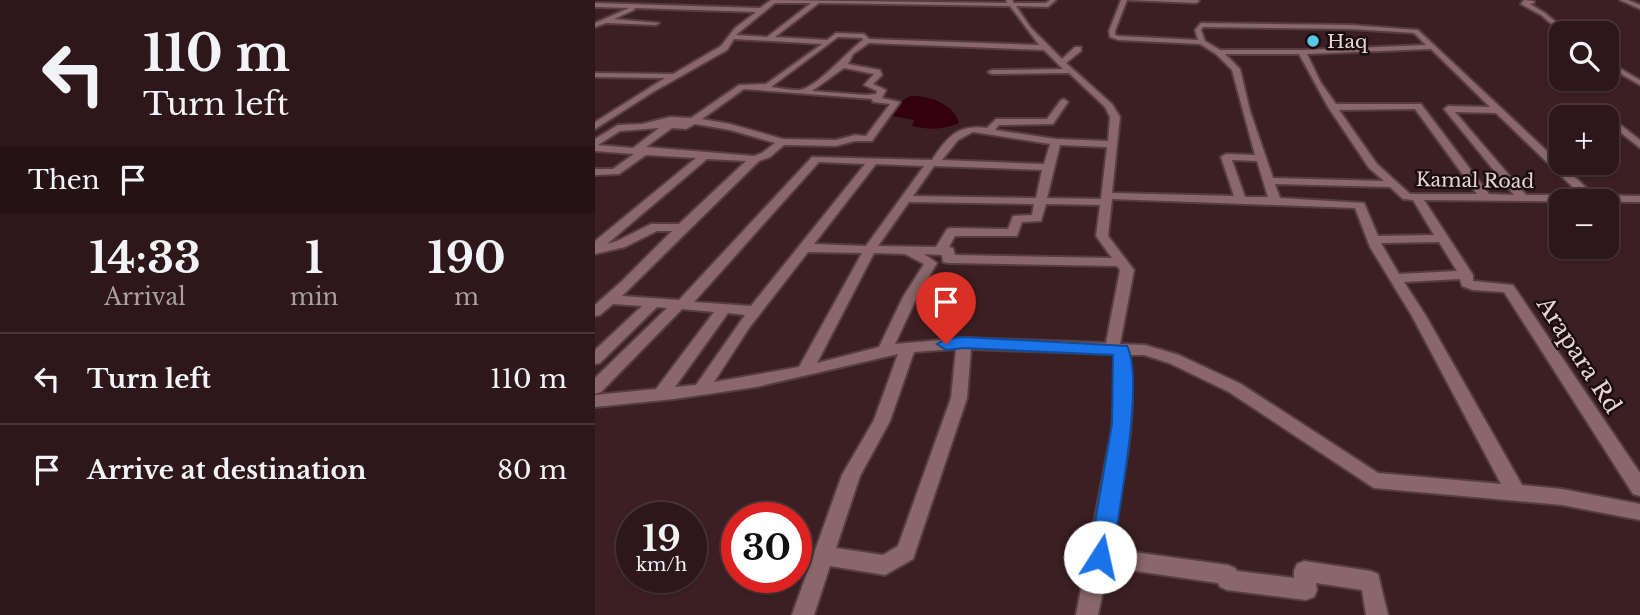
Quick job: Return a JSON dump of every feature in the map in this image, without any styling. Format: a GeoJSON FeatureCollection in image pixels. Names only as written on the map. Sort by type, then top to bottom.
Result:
{"type":"FeatureCollection","features":[{"type":"Feature","properties":{"kind":"street"},"geometry":{"type":"LineString","coordinates":[[598,22],[653,0]]}},
{"type":"Feature","properties":{"kind":"street"},"geometry":{"type":"LineString","coordinates":[[595,126],[724,48],[730,37],[759,10],[774,1],[1010,2],[1048,5],[1053,0]]}},
{"type":"Feature","properties":{"kind":"street"},"geometry":{"type":"LineString","coordinates":[[1124,0],[1112,36],[1202,42],[1219,52],[1235,69],[1275,201]]}},
{"type":"Feature","properties":{"kind":"street"},"geometry":{"type":"LineString","coordinates":[[1130,0],[1196,1]]}},
{"type":"Feature","properties":{"kind":"street"},"geometry":{"type":"LineString","coordinates":[[1527,0],[1532,2],[1523,3],[1551,21]]}},
{"type":"Feature","properties":{"kind":"street"},"geometry":{"type":"LineString","coordinates":[[1623,0],[1640,7]]}},
{"type":"Feature","properties":{"kind":"street"},"geometry":{"type":"LineString","coordinates":[[768,39],[818,1]]}},
{"type":"Feature","properties":{"kind":"street"},"geometry":{"type":"LineString","coordinates":[[1010,2],[1048,48],[1109,106],[1115,117],[1102,236],[1127,271],[1116,349],[1124,365],[1122,424],[1100,557],[1087,615]]}},
{"type":"Feature","properties":{"kind":"street"},"geometry":{"type":"LineString","coordinates":[[595,5],[759,10]]}},
{"type":"Feature","properties":{"kind":"street"},"geometry":{"type":"LineString","coordinates":[[598,22],[656,23]]}},
{"type":"Feature","properties":{"kind":"street"},"geometry":{"type":"LineString","coordinates":[[1202,42],[1199,30],[1201,25],[1351,27],[1416,31],[1581,189]]}},
{"type":"Feature","properties":{"kind":"street"},"geometry":{"type":"LineString","coordinates":[[595,143],[618,128],[685,125],[742,87],[768,86],[836,35],[864,36],[867,41]]}},
{"type":"Feature","properties":{"kind":"street"},"geometry":{"type":"LineString","coordinates":[[730,37],[829,42]]}},
{"type":"Feature","properties":{"kind":"street"},"geometry":{"type":"LineString","coordinates":[[803,93],[843,65],[850,53],[867,41],[1048,48]]}},
{"type":"Feature","properties":{"kind":"street"},"geometry":{"type":"LineString","coordinates":[[1219,52],[1430,47]]}},
{"type":"Feature","properties":{"kind":"street"},"geometry":{"type":"LineString","coordinates":[[1063,62],[1078,49]]}},
{"type":"Feature","properties":{"kind":"street","name":"Kamal Road"},"geometry":{"type":"LineString","coordinates":[[1302,52],[1317,83],[1373,166],[1378,167],[1390,184],[1407,197],[1549,198]]}},
{"type":"Feature","properties":{"kind":"street"},"geometry":{"type":"LineString","coordinates":[[742,87],[866,98],[876,96],[882,90],[868,85],[878,75],[877,72],[843,65]]}},
{"type":"Feature","properties":{"kind":"street"},"geometry":{"type":"LineString","coordinates":[[992,72],[1072,71]]}},
{"type":"Feature","properties":{"kind":"street"},"geometry":{"type":"LineString","coordinates":[[1619,71],[1640,85]]}},
{"type":"Feature","properties":{"kind":"street"},"geometry":{"type":"LineString","coordinates":[[595,75],[675,76]]}},
{"type":"Feature","properties":{"kind":"street"},"geometry":{"type":"LineString","coordinates":[[1640,85],[1633,86],[1640,92]]}},
{"type":"Feature","properties":{"kind":"street"},"geometry":{"type":"LineString","coordinates":[[640,128],[651,121],[692,121],[782,142],[836,143],[869,138],[896,102],[876,100],[876,96]]}},
{"type":"Feature","properties":{"kind":"street"},"geometry":{"type":"LineString","coordinates":[[989,132],[996,122],[1050,122],[1064,102]]}},
{"type":"Feature","properties":{"kind":"street"},"geometry":{"type":"LineString","coordinates":[[1332,107],[1417,106],[1485,197]]}},
{"type":"Feature","properties":{"kind":"street"},"geometry":{"type":"LineString","coordinates":[[1500,110],[1448,109],[1523,198]]}},
{"type":"Feature","properties":{"kind":"street"},"geometry":{"type":"LineString","coordinates":[[595,172],[615,172],[670,125]]}},
{"type":"Feature","properties":{"kind":"street"},"geometry":{"type":"LineString","coordinates":[[1619,126],[1640,145]]}},
{"type":"Feature","properties":{"kind":"street"},"geometry":{"type":"LineString","coordinates":[[805,371],[870,249],[948,142],[961,132],[972,129],[1056,142],[1113,144]]}},
{"type":"Feature","properties":{"kind":"street"},"geometry":{"type":"LineString","coordinates":[[595,312],[755,159],[766,155],[782,142]]}},
{"type":"Feature","properties":{"kind":"street"},"geometry":{"type":"LineString","coordinates":[[941,250],[951,232],[1013,233],[1017,218],[1037,219],[1056,142]]}},
{"type":"Feature","properties":{"kind":"street"},"geometry":{"type":"LineString","coordinates":[[597,400],[680,305],[816,159],[836,143]]}},
{"type":"Feature","properties":{"kind":"street"},"geometry":{"type":"LineString","coordinates":[[595,148],[755,159]]}},
{"type":"Feature","properties":{"kind":"street"},"geometry":{"type":"LineString","coordinates":[[595,249],[707,154]]}},
{"type":"Feature","properties":{"kind":"street"},"geometry":{"type":"LineString","coordinates":[[1241,200],[1226,157],[1261,158]]}},
{"type":"Feature","properties":{"kind":"street"},"geometry":{"type":"LineString","coordinates":[[816,159],[1048,167]]}},
{"type":"Feature","properties":{"kind":"street"},"geometry":{"type":"LineString","coordinates":[[702,388],[755,311],[873,161]]}},
{"type":"Feature","properties":{"kind":"street"},"geometry":{"type":"LineString","coordinates":[[1269,181],[1390,184]]}},
{"type":"Feature","properties":{"kind":"street"},"geometry":{"type":"LineString","coordinates":[[1416,197],[1467,275]]}},
{"type":"Feature","properties":{"kind":"street"},"geometry":{"type":"LineString","coordinates":[[906,199],[1241,200],[1360,205],[1373,240],[1516,493]]}},
{"type":"Feature","properties":{"kind":"street","name":"Kamal Road"},"geometry":{"type":"LineString","coordinates":[[1619,199],[1640,199]]}},
{"type":"Feature","properties":{"kind":"street"},"geometry":{"type":"LineString","coordinates":[[595,249],[621,244],[655,226],[682,228]]}},
{"type":"Feature","properties":{"kind":"street"},"geometry":{"type":"LineString","coordinates":[[1373,240],[1443,238]]}},
{"type":"Feature","properties":{"kind":"street"},"geometry":{"type":"LineString","coordinates":[[803,248],[941,250],[949,251],[949,259],[1121,262]]}},
{"type":"Feature","properties":{"kind":"street"},"geometry":{"type":"LineString","coordinates":[[884,352],[910,297],[931,263],[905,250]]}},
{"type":"Feature","properties":{"kind":"street"},"geometry":{"type":"LineString","coordinates":[[1395,278],[1467,275]]}},
{"type":"Feature","properties":{"kind":"street","name":"Arapara Rd"},"geometry":{"type":"LineString","coordinates":[[1467,275],[1467,283],[1473,286],[1508,288],[1640,488]]}},
{"type":"Feature","properties":{"kind":"street"},"geometry":{"type":"LineString","coordinates":[[610,299],[755,311]]}},
{"type":"Feature","properties":{"kind":"street"},"geometry":{"type":"LineString","coordinates":[[595,359],[653,303]]}},
{"type":"Feature","properties":{"kind":"street"},"geometry":{"type":"LineString","coordinates":[[663,392],[724,308]]}},
{"type":"Feature","properties":{"kind":"street"},"geometry":{"type":"LineString","coordinates":[[597,400],[702,388],[805,371],[908,348],[964,343],[1146,350],[1174,359],[1235,388],[1374,480],[1562,497],[1640,512]]}},
{"type":"Feature","properties":{"kind":"street"},"geometry":{"type":"LineString","coordinates":[[823,556],[885,565],[906,552],[959,398],[964,343]]}},
{"type":"Feature","properties":{"kind":"street"},"geometry":{"type":"LineString","coordinates":[[803,615],[852,475],[882,421],[908,348]]}},
{"type":"Feature","properties":{"kind":"street"},"geometry":{"type":"LineString","coordinates":[[1100,557],[1228,575],[1227,580],[1283,588],[1306,590],[1304,571],[1371,581],[1377,615]]}},
{"type":"Feature","properties":{"kind":"shaded area"},"geometry":{"type":"Polygon","coordinates":[[[910,96],[940,102],[952,111],[959,123],[942,128],[924,128],[912,126],[914,120],[892,116],[900,102],[910,96]]]}},
{"type":"Feature","properties":{"kind":"place","name":"Haq"},"geometry":{"type":"Point","coordinates":[1313,41]}},
{"type":"Feature","properties":{"kind":"route"},"geometry":{"type":"LineString","coordinates":[[946,344],[1121,350],[1124,365],[1122,424],[1100,557]]}}]}
